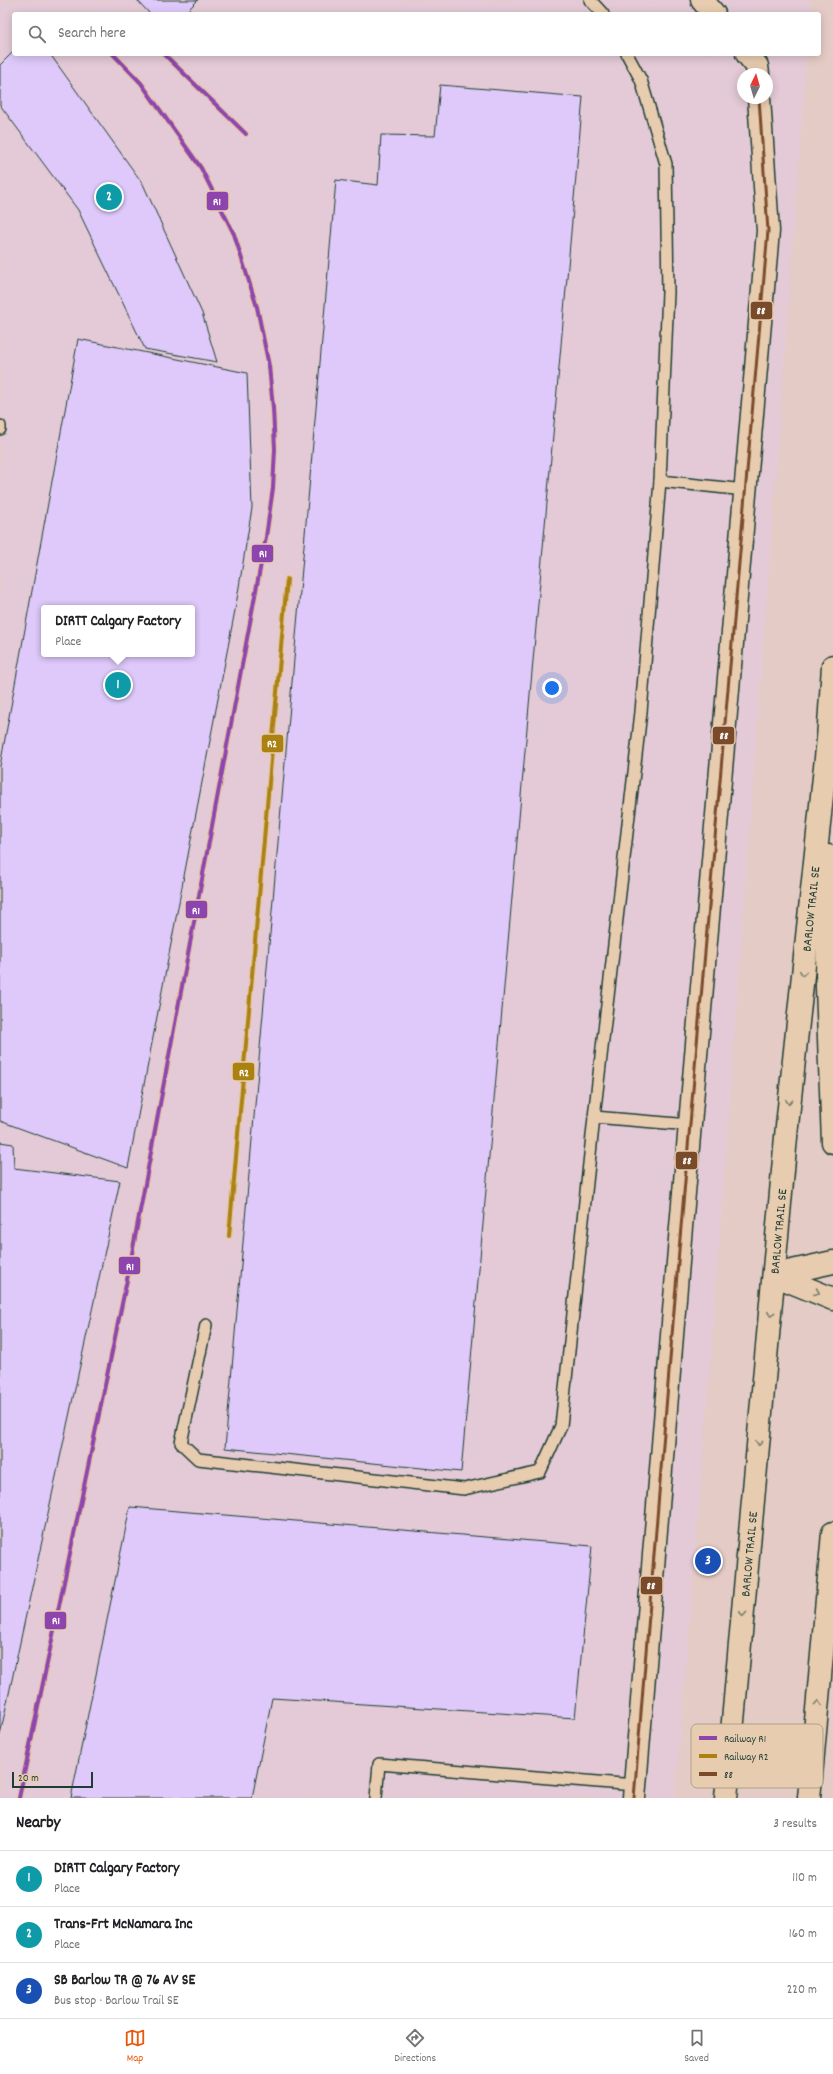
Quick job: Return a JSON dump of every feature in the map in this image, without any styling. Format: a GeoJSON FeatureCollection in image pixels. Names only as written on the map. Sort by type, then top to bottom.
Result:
{"type":"FeatureCollection","features":[{"type":"Feature","properties":{"kind":"street"},"geometry":{"type":"LineString","coordinates":[[702,0],[712,12]]}},
{"type":"Feature","properties":{"kind":"street"},"geometry":{"type":"LineString","coordinates":[[635,1791],[690,1125],[768,231],[759,104]]}},
{"type":"Feature","properties":{"kind":"street","name":"BARLOW TRAIL SE"},"geometry":{"type":"LineString","coordinates":[[733,1724],[787,1126],[828,739],[833,666]]}},
{"type":"Feature","properties":{"kind":"street"},"geometry":{"type":"LineString","coordinates":[[828,739],[827,987],[833,1142]]}},
{"type":"Feature","properties":{"kind":"street"},"geometry":{"type":"LineString","coordinates":[[774,1275],[833,1262]]}},
{"type":"Feature","properties":{"kind":"street"},"geometry":{"type":"LineString","coordinates":[[774,1275],[833,1299]]}},
{"type":"Feature","properties":{"kind":"street"},"geometry":{"type":"LineString","coordinates":[[816,1724],[833,1533]]}},
{"type":"Feature","properties":{"kind":"street","name":"BARLOW TRAIL SE"},"geometry":{"type":"LineString","coordinates":[[726,1798],[727,1788]]}},
{"type":"Feature","properties":{"kind":"street"},"geometry":{"type":"LineString","coordinates":[[809,1798],[810,1788]]}},
{"type":"Feature","properties":{"kind":"lane"},"geometry":{"type":"LineString","coordinates":[[590,0],[601,12]]}},
{"type":"Feature","properties":{"kind":"lane"},"geometry":{"type":"LineString","coordinates":[[206,1325],[181,1443],[198,1459],[464,1489],[540,1472],[562,1426],[594,1117],[640,712],[660,481],[668,292],[666,164],[641,80],[627,56]]}},
{"type":"Feature","properties":{"kind":"lane"},"geometry":{"type":"LineString","coordinates":[[660,481],[745,490]]}},
{"type":"Feature","properties":{"kind":"lane"},"geometry":{"type":"LineString","coordinates":[[594,1117],[690,1125]]}},
{"type":"Feature","properties":{"kind":"lane"},"geometry":{"type":"LineString","coordinates":[[376,1798],[379,1764],[635,1791]]}},
{"type":"Feature","properties":{"kind":"shaded area"},"geometry":{"type":"Polygon","coordinates":[[[0,0],[811,0],[810,12],[12,12],[12,56],[807,56],[708,1397],[675,1798],[0,1798],[0,0]]]}},
{"type":"Feature","properties":{"kind":"building"},"geometry":{"type":"Polygon","coordinates":[[[137,0],[198,0],[186,12],[148,12],[137,0]]]}},
{"type":"Feature","properties":{"kind":"building"},"geometry":{"type":"Polygon","coordinates":[[[12,53],[12,56],[51,56],[143,184],[202,313],[217,362],[145,349],[78,210],[0,105],[0,65],[12,53]]]}},
{"type":"Feature","properties":{"kind":"building"},"geometry":{"type":"Polygon","coordinates":[[[440,85],[583,97],[461,1472],[225,1448],[336,180],[378,185],[381,135],[435,136],[440,85]]]}},
{"type":"Feature","properties":{"kind":"building"},"geometry":{"type":"Polygon","coordinates":[[[78,339],[247,373],[252,508],[236,605],[128,1168],[0,1121],[0,766],[78,339]]]}},
{"type":"Feature","properties":{"kind":"building"},"geometry":{"type":"Polygon","coordinates":[[[0,1142],[13,1144],[14,1168],[120,1181],[0,1735],[0,1142]]]}},
{"type":"Feature","properties":{"kind":"building"},"geometry":{"type":"Polygon","coordinates":[[[130,1507],[592,1546],[575,1718],[272,1698],[252,1798],[71,1798],[130,1507]]]}},
{"type":"Feature","properties":{"kind":"rail line","name":"R1"},"geometry":{"type":"LineString","coordinates":[[19,1798],[128,1275],[266,537],[273,488],[275,449],[269,366],[257,307],[234,234],[201,168],[141,83],[115,56]]}},
{"type":"Feature","properties":{"kind":"rail line","name":"R1"},"geometry":{"type":"LineString","coordinates":[[166,56],[246,134]]}},
{"type":"Feature","properties":{"kind":"rail line","name":"R2"},"geometry":{"type":"LineString","coordinates":[[229,1236],[287,579]]}},
{"type":"Feature","properties":{"kind":"transit line","name":"88"},"geometry":{"type":"LineString","coordinates":[[634,1798],[679,1250],[768,231],[759,104]]}},
{"type":"Feature","properties":{"kind":"place","name":"Trans-Frt McNamara Inc"},"geometry":{"type":"Point","coordinates":[109,197]}},
{"type":"Feature","properties":{"kind":"place","name":"DIRTT Calgary Factory"},"geometry":{"type":"Point","coordinates":[118,685]}},
{"type":"Feature","properties":{"kind":"place","name":"SB Barlow TR @ 76 AV SE"},"geometry":{"type":"Point","coordinates":[708,1561]}}]}
